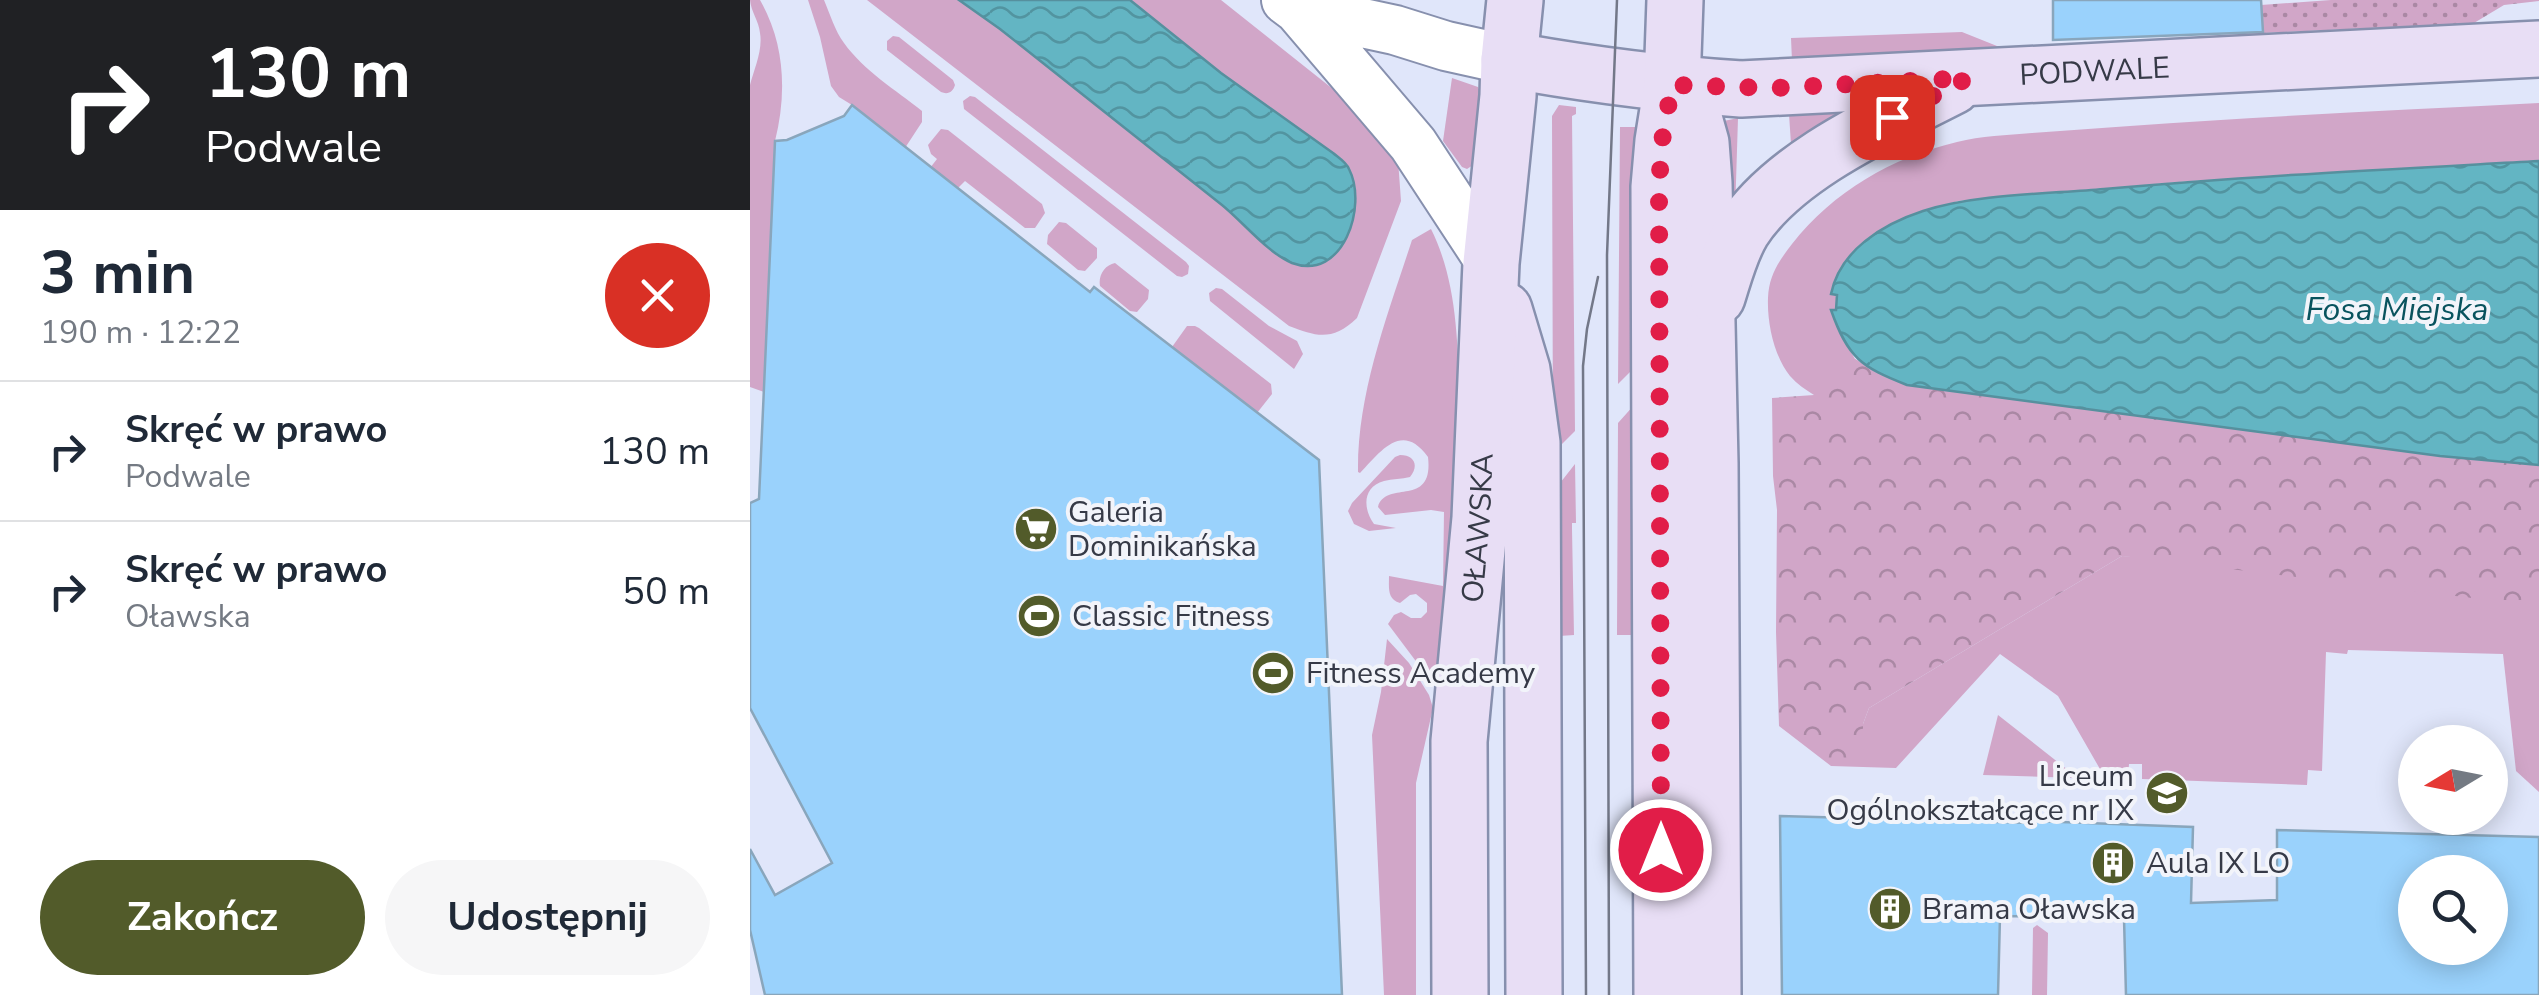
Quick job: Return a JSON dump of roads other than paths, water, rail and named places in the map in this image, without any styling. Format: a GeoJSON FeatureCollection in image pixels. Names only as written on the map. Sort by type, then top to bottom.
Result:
{"type":"FeatureCollection","features":[{"type":"Feature","properties":{"kind":"main road","name":"OŁAWSKA"},"geometry":{"type":"LineString","coordinates":[[1460,995],[1459,742],[1480,518],[1491,264],[1515,0]]}},
{"type":"Feature","properties":{"kind":"main road"},"geometry":{"type":"LineString","coordinates":[[1662,995],[1659,187],[1672,85],[1675,0]]}},
{"type":"Feature","properties":{"kind":"main road","name":"PODWALE"},"geometry":{"type":"LineString","coordinates":[[1509,60],[1672,85],[1774,88],[2539,48]]}},
{"type":"Feature","properties":{"kind":"main road"},"geometry":{"type":"LineString","coordinates":[[1707,334],[1734,246],[1760,209],[1804,169],[1842,145],[1968,78]]}},
{"type":"Feature","properties":{"kind":"main road"},"geometry":{"type":"LineString","coordinates":[[1672,85],[1694,118],[1701,143],[1712,674],[1713,995]]}},
{"type":"Feature","properties":{"kind":"main road"},"geometry":{"type":"LineString","coordinates":[[1491,264],[1522,370],[1532,443],[1534,995]]}},
{"type":"Feature","properties":{"kind":"street","name":"PODWALE"},"geometry":{"type":"LineString","coordinates":[[1292,5],[1509,60]]}},
{"type":"Feature","properties":{"kind":"street","name":"PODWALE"},"geometry":{"type":"LineString","coordinates":[[1292,5],[1413,144],[1491,264]]}},
{"type":"Feature","properties":{"kind":"water"},"geometry":{"type":"Polygon","coordinates":[[[959,0],[1130,0],[1221,73],[1344,162],[1354,184],[1355,202],[1347,237],[1325,262],[1310,266],[1283,258],[1222,205],[959,0]]]}},
{"type":"Feature","properties":{"kind":"water","name":"Fosa Miejska"},"geometry":{"type":"Polygon","coordinates":[[[2539,161],[2539,465],[2440,456],[1907,385],[1858,359],[1831,310],[1836,310],[1837,295],[1831,294],[1836,278],[1865,241],[1893,223],[1944,205],[2213,180],[2539,161]]]}},
{"type":"Feature","properties":{"kind":"tram line"},"geometry":{"type":"LineString","coordinates":[[1609,995],[1607,255],[1617,0]]}},
{"type":"Feature","properties":{"kind":"tram line"},"geometry":{"type":"LineString","coordinates":[[1586,995],[1583,366],[1598,277]]}},
{"type":"Feature","properties":{"kind":"place","name":"Galeria Dominikańska"},"geometry":{"type":"Point","coordinates":[1036,529]}},
{"type":"Feature","properties":{"kind":"place","name":"Classic Fitness"},"geometry":{"type":"Point","coordinates":[1039,616]}},
{"type":"Feature","properties":{"kind":"place","name":"Fitness Academy"},"geometry":{"type":"Point","coordinates":[1273,673]}},
{"type":"Feature","properties":{"kind":"place","name":"Liceum Ogólnokształcące nr IX"},"geometry":{"type":"Point","coordinates":[2167,793]}},
{"type":"Feature","properties":{"kind":"place","name":"Aula IX LO"},"geometry":{"type":"Point","coordinates":[2113,863]}},
{"type":"Feature","properties":{"kind":"place","name":"Brama Oławska"},"geometry":{"type":"Point","coordinates":[1890,909]}}]}
